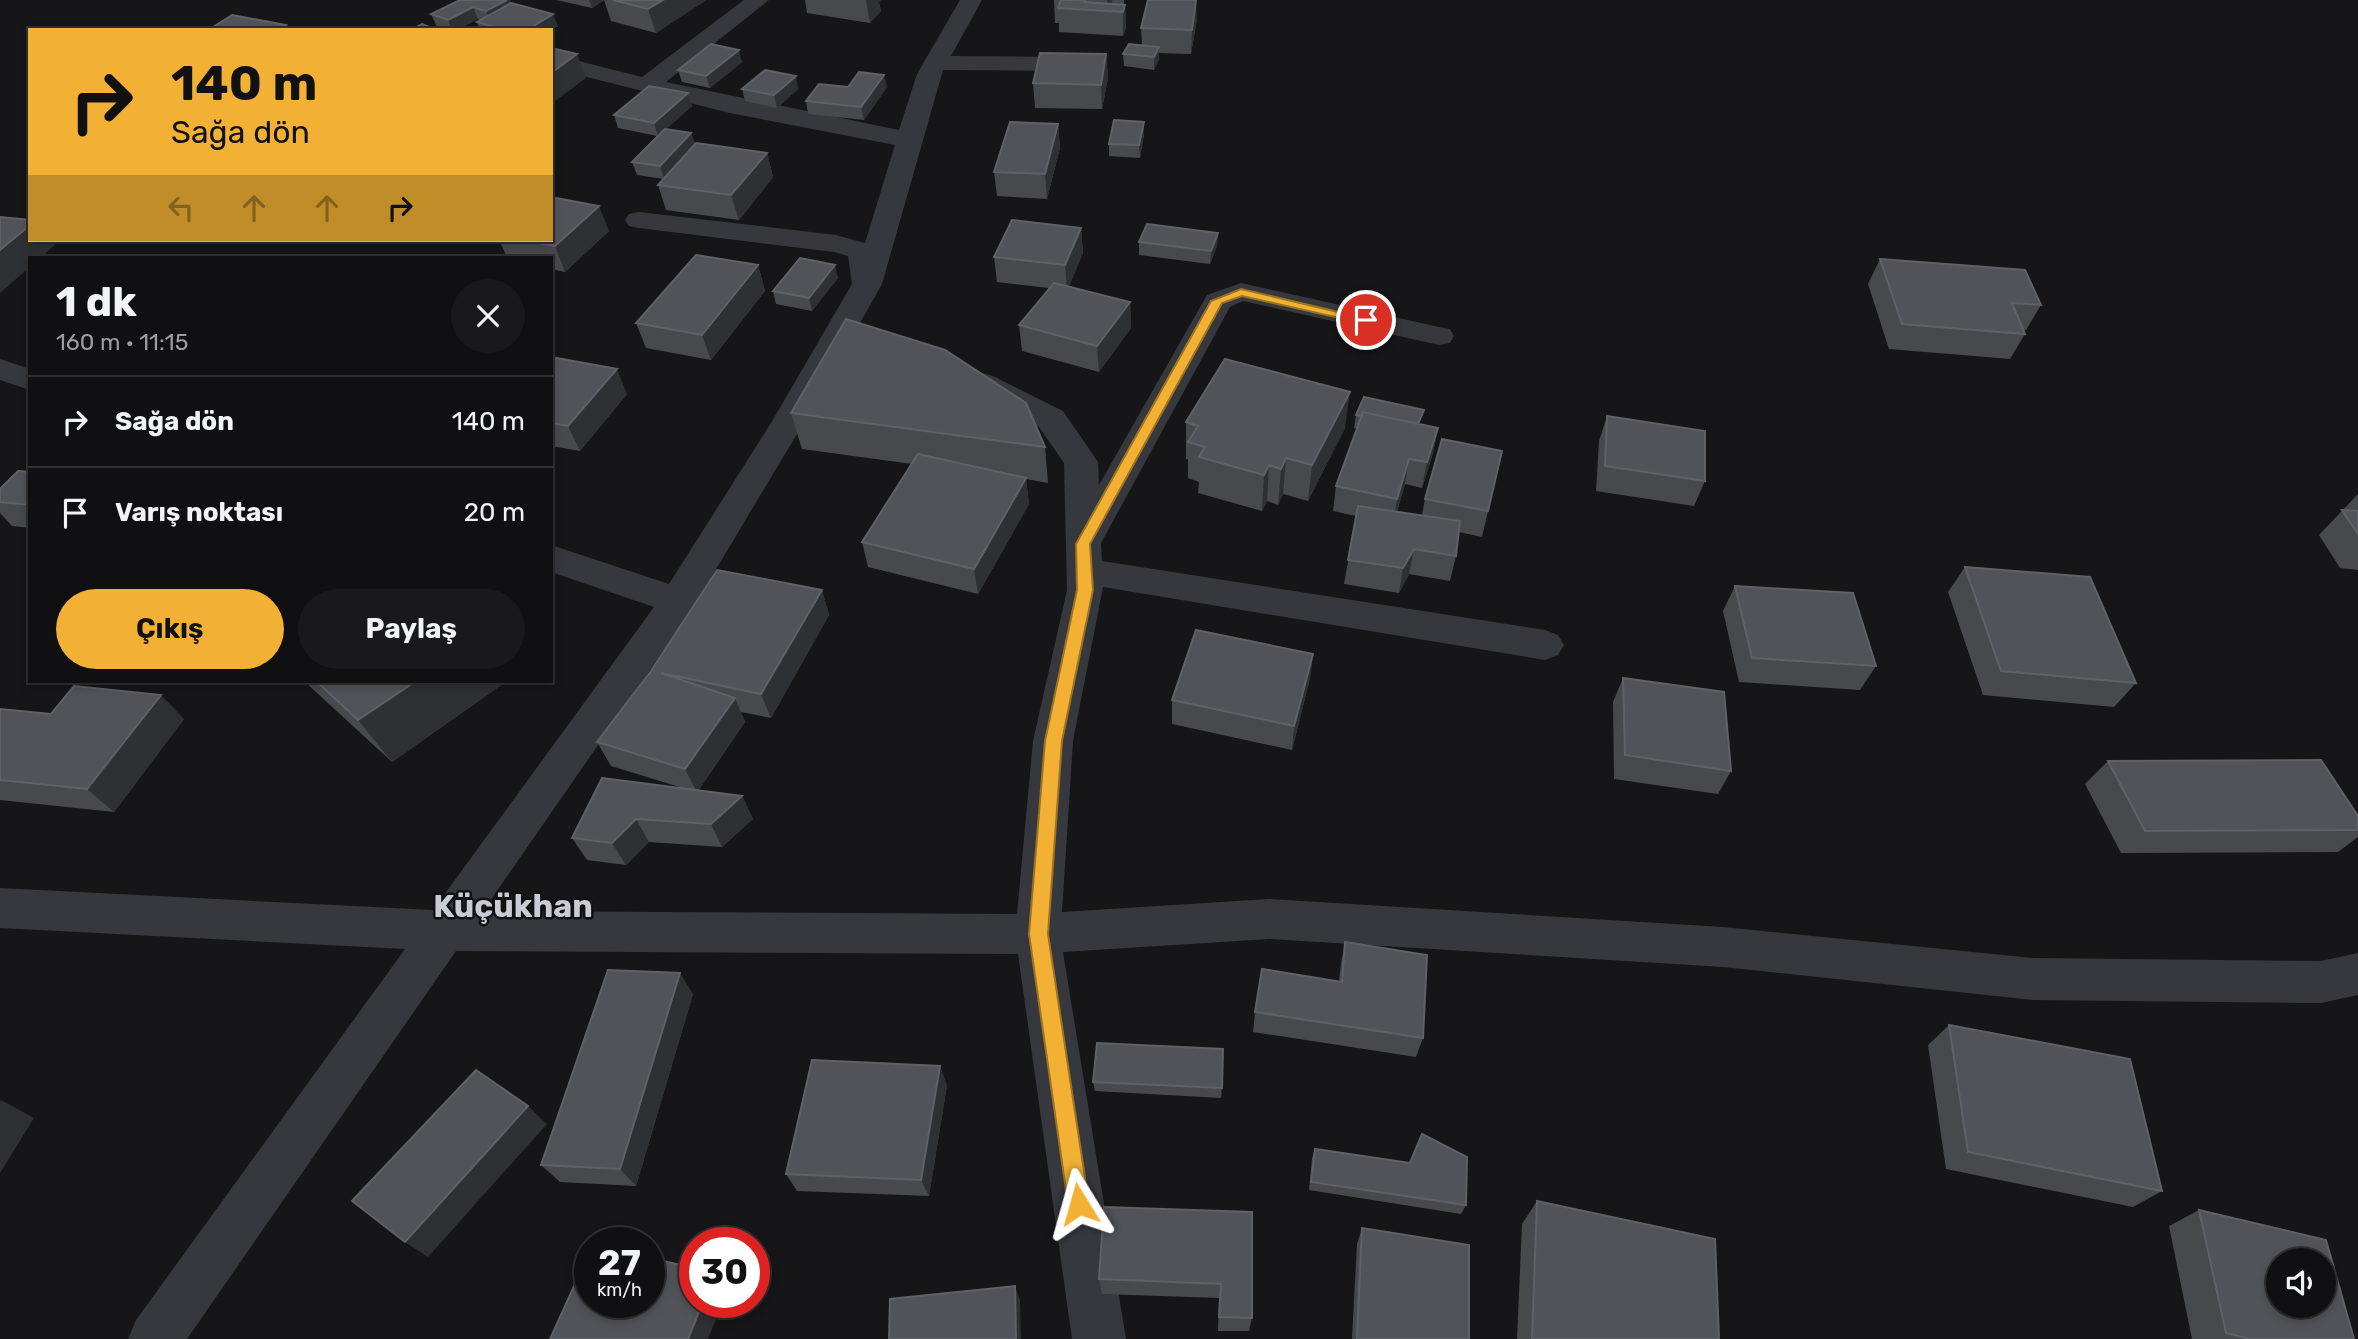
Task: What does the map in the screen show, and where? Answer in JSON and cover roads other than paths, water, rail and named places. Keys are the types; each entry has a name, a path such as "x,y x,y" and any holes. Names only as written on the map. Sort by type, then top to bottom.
{"street":[{"path":"646,86 758,0"},
{"path":"155,1339 678,601 855,341 867,284 929,74 971,0"},
{"path":"553,62 810,124 911,140"},
{"path":"935,64 1070,64"},
{"path":"639,220 836,244 861,251 867,284"},
{"path":"1083,558 1218,301 1241,292 1439,336"},
{"path":"945,367 1004,393 1051,419 1081,462 1085,590 1053,741 1038,934 1099,1339"},
{"path":"0,369 28,379"},
{"path":"1083,558 1545,645"},
{"path":"553,559 678,601"},
{"path":"0,908 444,931 1038,934 1269,919 1723,947 2033,979 2321,982 2358,974"}],"district":[{"name":"Küçükhan","path":"513,906"}]}
